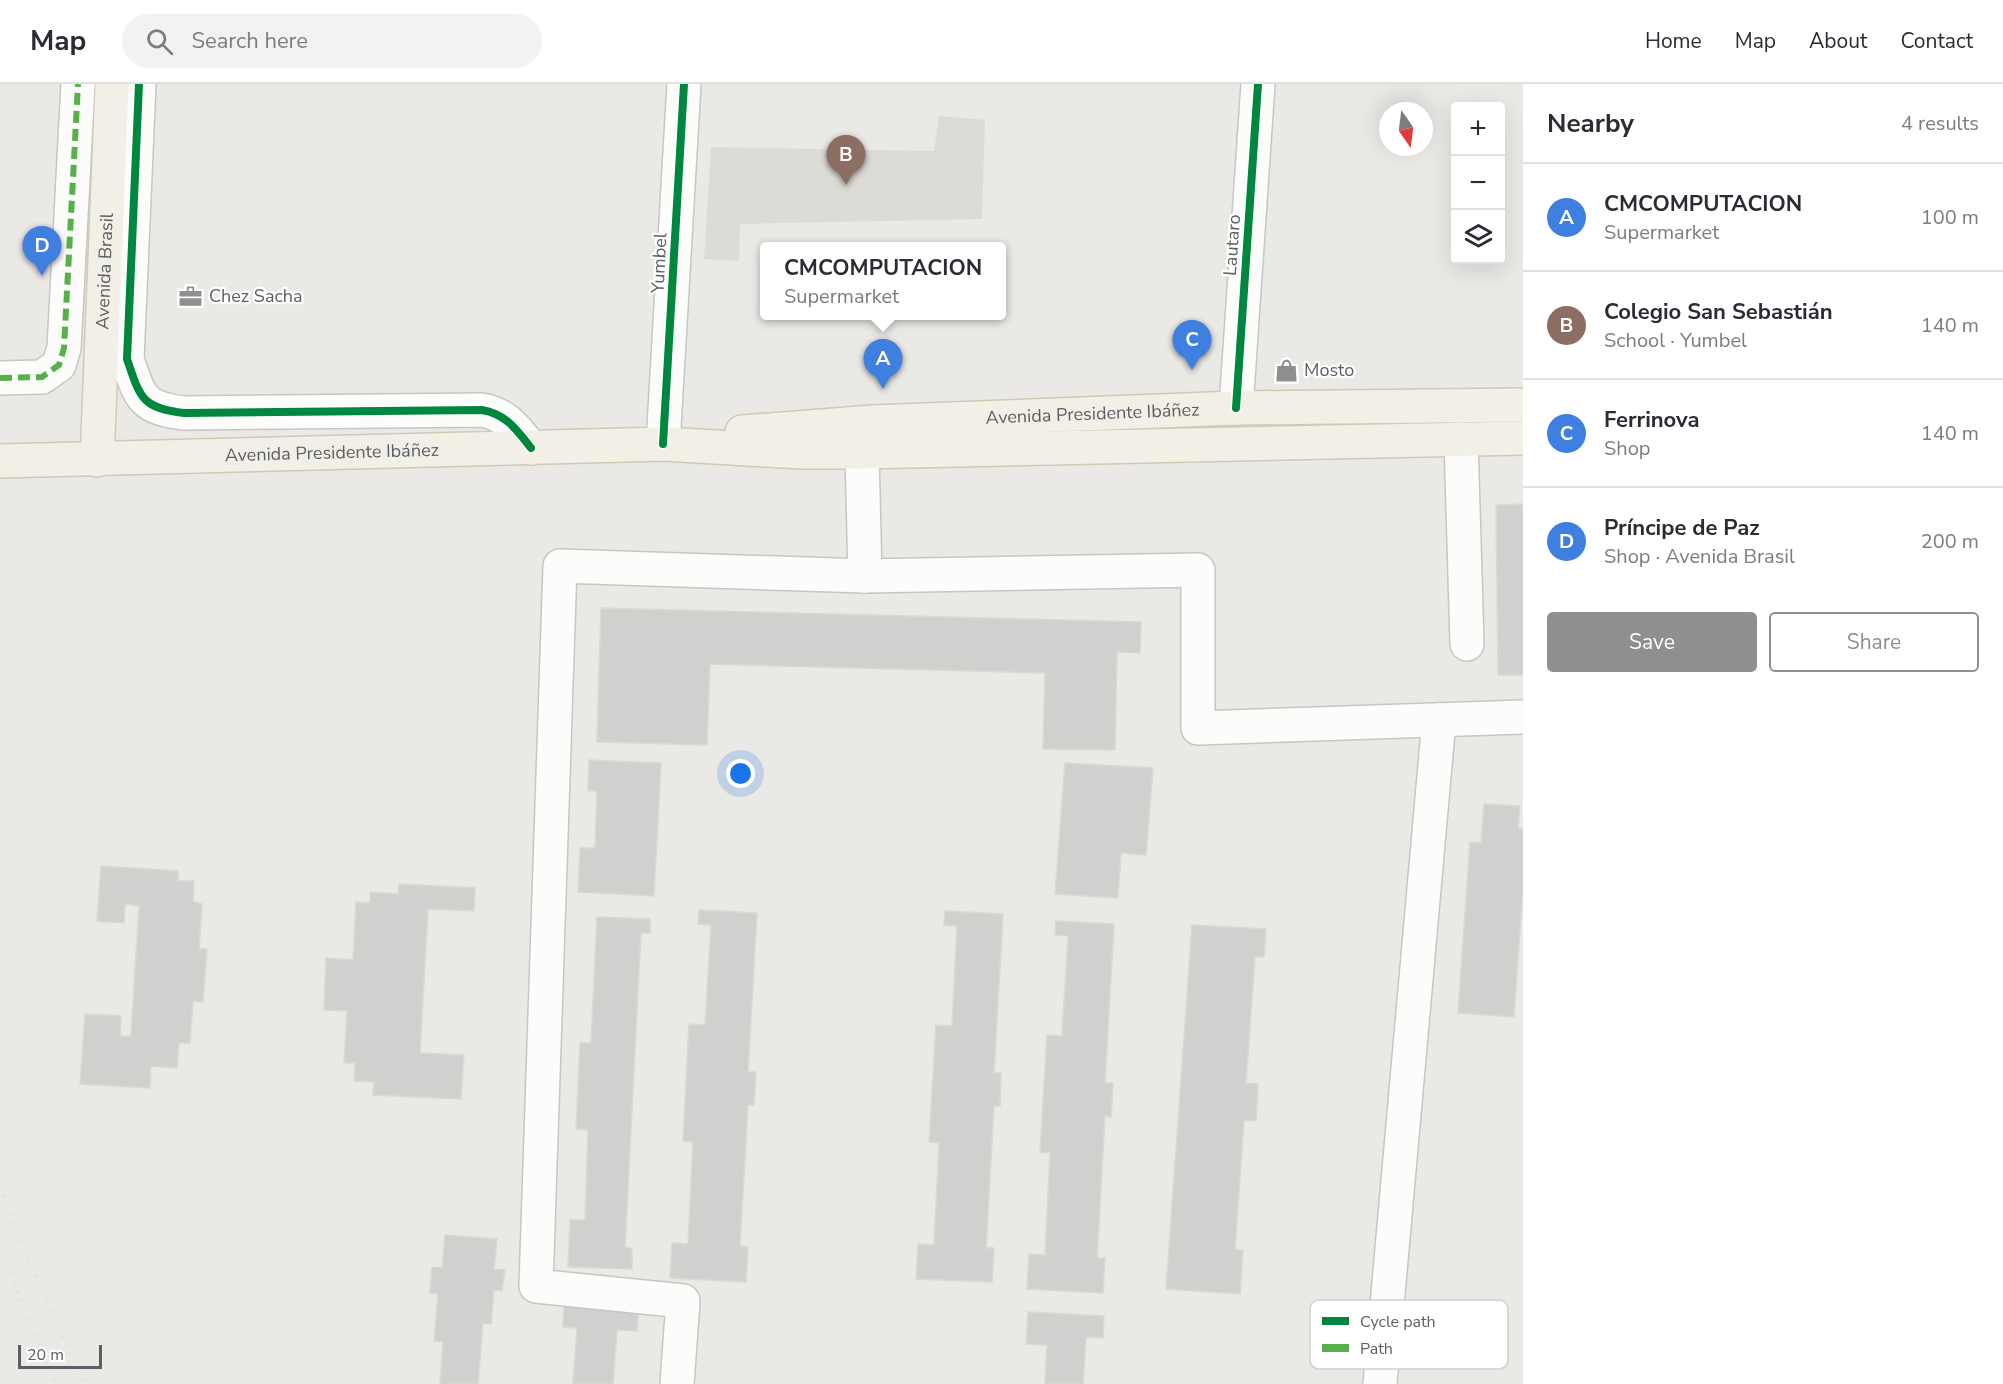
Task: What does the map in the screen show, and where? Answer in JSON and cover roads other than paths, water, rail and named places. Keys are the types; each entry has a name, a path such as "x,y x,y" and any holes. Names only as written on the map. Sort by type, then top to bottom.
{"main road":[{"name":"Avenida Brasil","path":"97,459 112,84"},
{"name":"Avenida Presidente Ibáñez","path":"663,444 736,433 873,422 1236,408 1523,405"},
{"path":"1236,408 1236,422 1247,444"},
{"name":"Avenida Presidente Ibáñez","path":"0,461 663,444 801,452 862,452 1523,438"}],"street":[{"path":"0,378 42,377 59,365 64,348 78,84"},
{"path":"139,84 127,359 136,387 148,405 164,411 184,413 482,410 494,412 506,418 531,448"},
{"name":"Yumbel","path":"663,444 684,84"},
{"name":"Lautaro","path":"1236,408 1258,84"},
{"path":"1461,439 1467,644"},
{"path":"862,452 865,576"},
{"path":"677,1384 683,1301 536,1286 560,566 865,576 1198,570 1198,728 1523,717"},
{"path":"1387,1300 1439,720"},
{"path":"1380,1384 1381,1369"}],"railway":[{"path":"0,1187 33,1270 84,1384"},
{"path":"0,1247 56,1384"}],"place":[{"name":"Colegio San Sebastián","path":"846,185"},
{"name":"Príncipe de Paz","path":"42,276"},
{"name":"Chez Sacha","path":"191,296"},
{"name":"Ferrinova","path":"1192,370"},
{"name":"Mosto","path":"1286,370"},
{"name":"CMCOMPUTACION","path":"883,389"}]}
